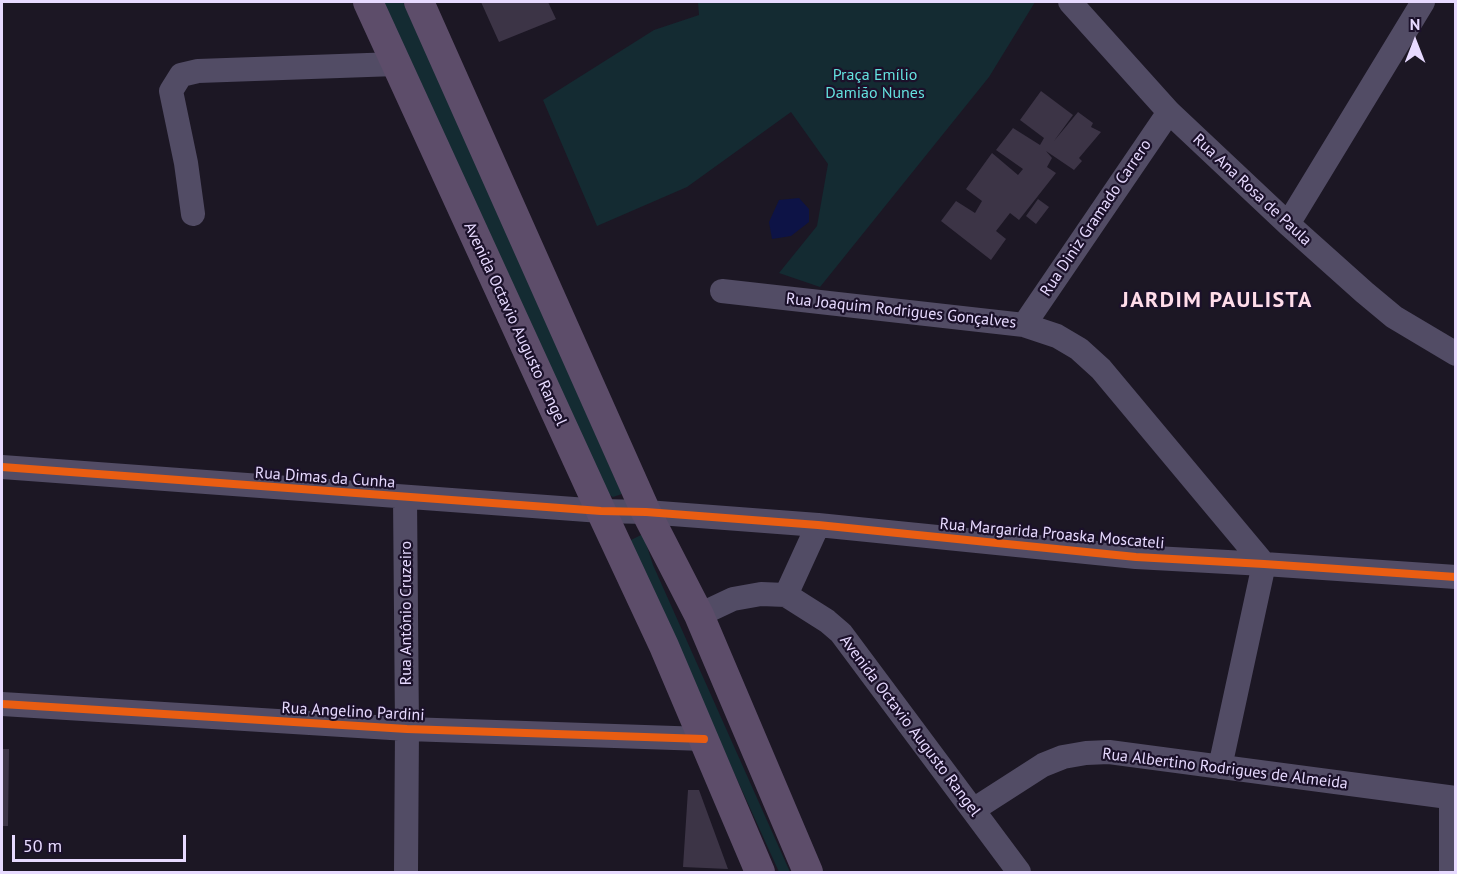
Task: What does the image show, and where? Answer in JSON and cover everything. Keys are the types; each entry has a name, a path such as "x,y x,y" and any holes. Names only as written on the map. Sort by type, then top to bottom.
{"main road":[{"name":"Avenida Octavio Augusto Rangel","path":"368,2 664,646 760,873"},
{"path":"419,2 646,512 699,615 808,873"}],"street":[{"name":"Rua Ana Rosa de Paula","path":"1070,2 1169,112 1288,224 1394,317 1455,354"},
{"path":"1288,224 1423,2"},
{"path":"193,214 186,163 171,91 181,75 198,71 396,64"},
{"name":"Rua Diniz Gramado Carrero","path":"1024,325 1169,112"},
{"name":"Rua Joaquim Rodrigues Gonçalves","path":"722,291 1024,325 1057,336 1079,349 1101,369 1264,564"},
{"name":"Rua Dimas da Cunha","path":"2,467 601,511 646,512"},
{"name":"Rua Antônio Cruzeiro","path":"405,497 406,873"},
{"name":"Rua Margarida Proaska Moscateli","path":"646,512 818,525 1136,557 1455,577"},
{"path":"699,615 733,599 761,594 786,595 818,525"},
{"path":"1220,767 1264,564"},
{"name":"Avenida Octavio Augusto Rangel","path":"786,595 827,621 841,633 1019,873"},
{"name":"Rua Angelino Pardini","path":"2,704 407,729 704,739"},
{"name":"Rua Albertino Rodrigues de Almeida","path":"973,810 1043,765 1063,757 1109,752 1453,798"},
{"path":"1451,873 1453,798"}],"green space":[{"path":"381,2 403,2 622,494 613,497 608,494"},
{"name":"Praça Emílio Damião Nunes","path":"698,2 1035,2 989,77 820,287 779,273 817,226 828,164 791,112 687,187 597,226 543,100 654,30 699,15"},
{"path":"643,534 653,565 790,872 779,872 629,541"}],"shaded area":[{"path":"799,198 809,209 809,222 791,236 772,239 769,222 779,200"}],"building":[{"path":"481,2 548,2 556,19 499,42"},
{"path":"1041,91 1073,115 1054,141 1078,112 1093,123 1091,127 1101,132 1079,158 1082,161 1074,170 1046,151 1052,158 1047,167 1056,173 1019,220 1010,213 996,231 1006,239 991,260 941,221 956,201 975,213 982,201 966,189 992,153 1018,175 1023,169 996,150 1013,128 1040,145 1044,138 1020,120"},
{"path":"1038,199 1049,207 1036,224 1026,216"},
{"path":"2,749 9,749 8,826 2,826"},
{"path":"688,790 699,790 728,869 683,867"}],"cycle path":[{"path":"2,467 818,525 1136,557 1456,577"},
{"path":"2,704 407,729 704,739"}],"district":[{"name":"JARDIM PAULISTA","path":"1217,301"}]}
